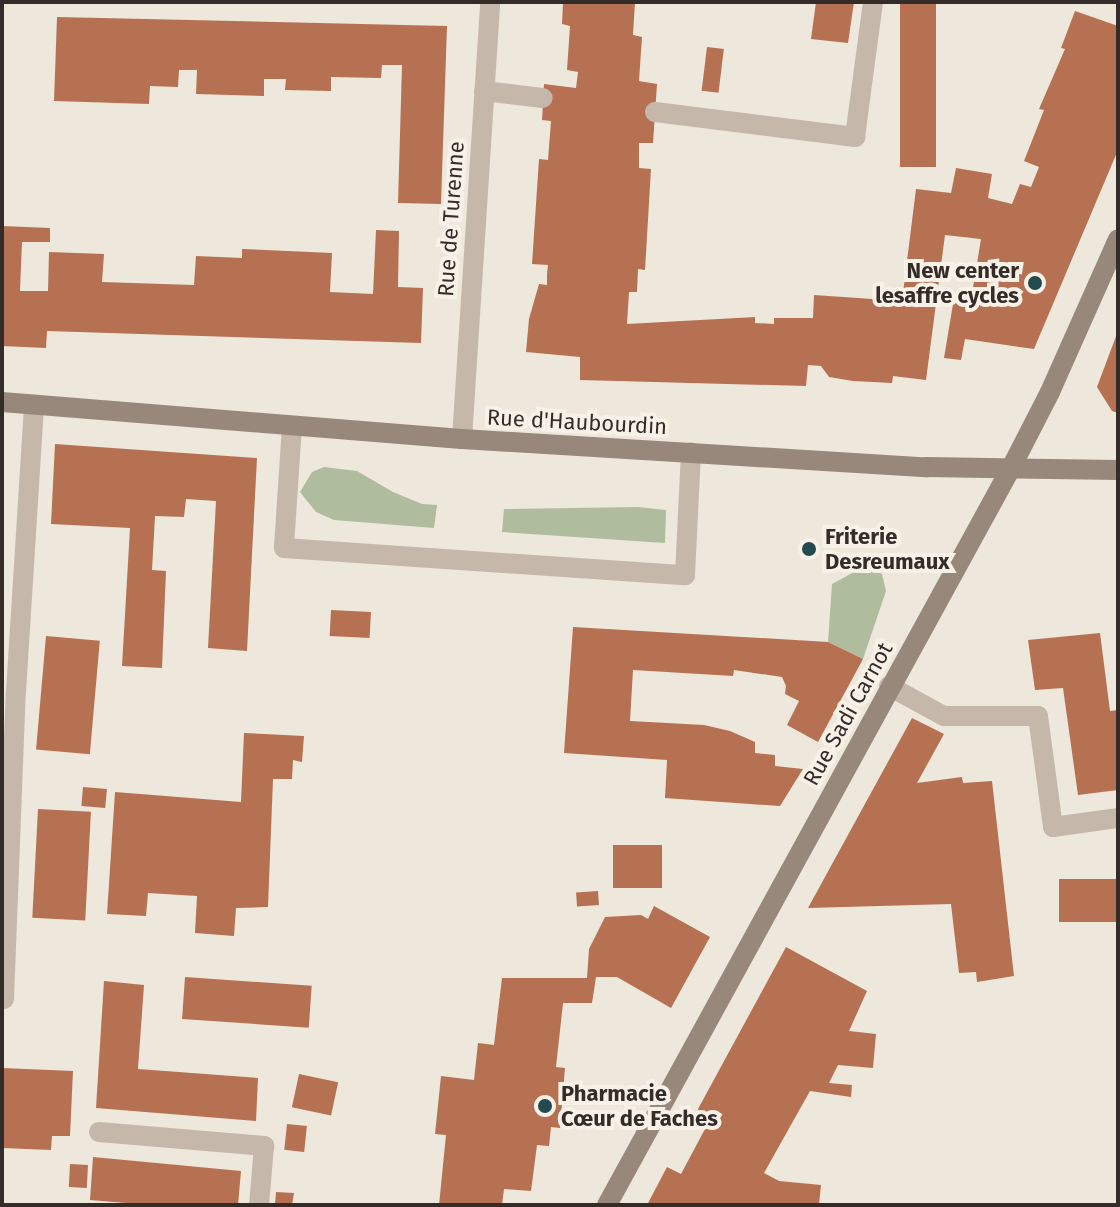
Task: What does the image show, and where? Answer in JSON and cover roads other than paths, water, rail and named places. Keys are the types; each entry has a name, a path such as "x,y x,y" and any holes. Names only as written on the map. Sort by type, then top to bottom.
{"main road":[{"name":"Rue Sadi Carnot","path":"607,1205 1011,468 1117,246"},
{"name":"Rue d'Haubourdin","path":"2,402 462,439 926,467 1118,470"}],"street":[{"name":"Rue de Turenne","path":"462,439 490,2"},
{"path":"655,112 855,137 873,2"},
{"path":"484,91 543,98"},
{"path":"4,999 15,707 34,405"},
{"path":"292,426 284,548 669,574 685,575 691,452"},
{"path":"889,686 944,716 1038,716 1053,827 1118,818"},
{"path":"99,1132 264,1146 259,1205"}],"place":[{"name":"New center lesaffre cycles","path":"1035,283"},
{"name":"Friterie Desreumaux","path":"809,549"},
{"name":"Pharmacie Cœur de Faches","path":"545,1106"}]}
